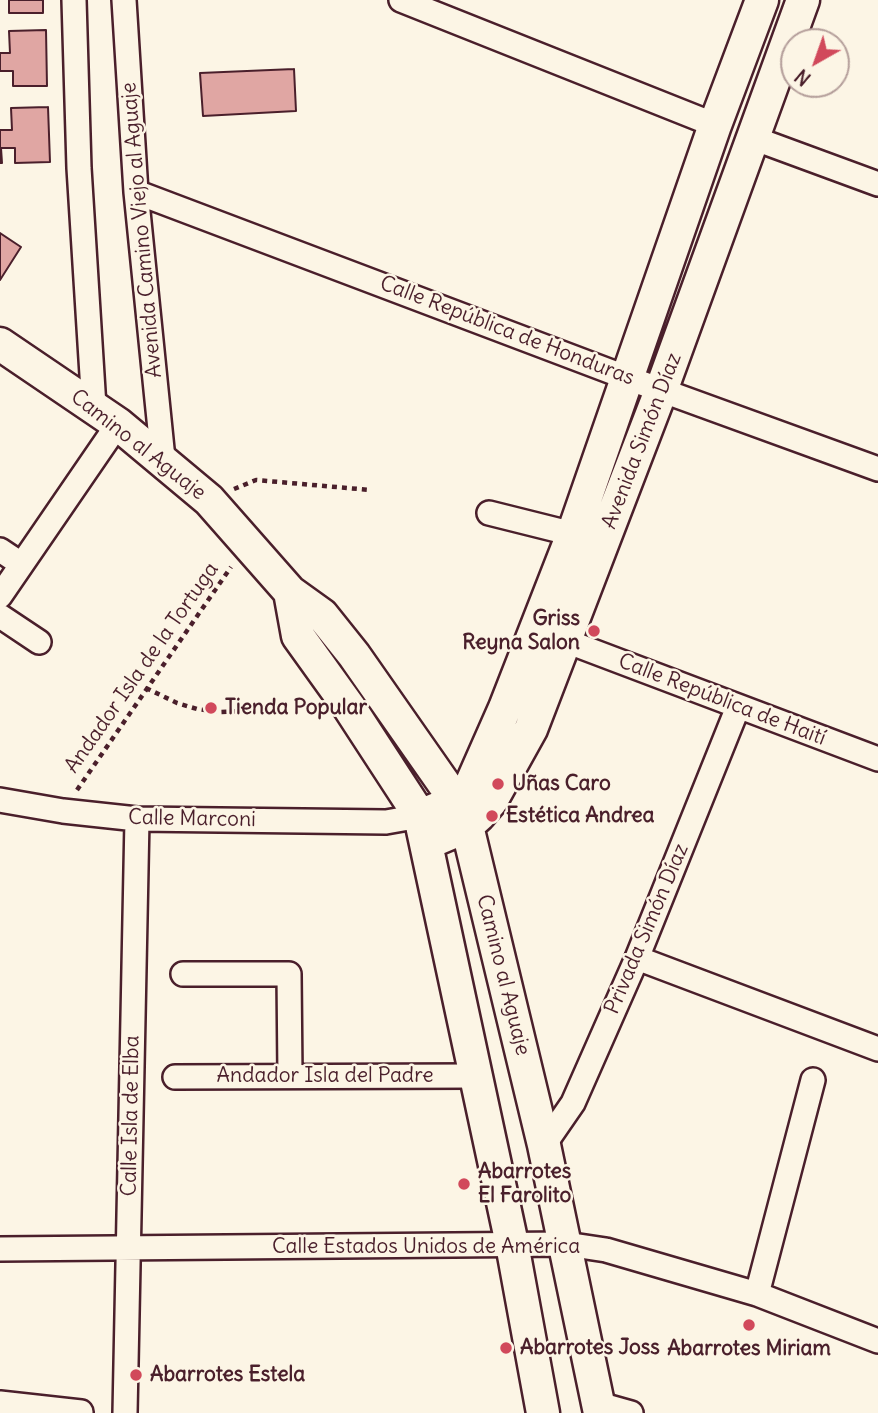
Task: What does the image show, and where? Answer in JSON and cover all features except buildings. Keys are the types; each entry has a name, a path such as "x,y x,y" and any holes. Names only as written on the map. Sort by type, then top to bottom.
{"main road":[{"name":"Avenida Simón Díaz","path":"462,814 471,785 573,534 625,377 762,0"},
{"name":"Avenida Simón Díaz","path":"424,829 491,801 531,729 662,388 803,0"},
{"name":"Camino al Aguaje","path":"0,344 106,416 163,459 209,500 289,592 321,615 354,655 462,814 544,1145 599,1409"},
{"name":"Camino al Aguaje","path":"289,592 298,636 349,707 424,829 512,1244 543,1413"}],"street":[{"path":"0,596 106,416 79,167 75,0"},
{"name":"Avenida Camino Viejo al Aguaje","path":"124,0 136,192 163,459"},
{"path":"401,0 715,125"},
{"path":"753,138 878,184"},
{"name":"Calle República de Honduras","path":"136,192 625,377 662,388 878,469"},
{"path":"489,513 573,534"},
{"path":"0,550 21,564"},
{"path":"0,616 39,642"},
{"name":"Calle República de Haití","path":"566,641 878,759"},
{"name":"Privada Simón Díaz","path":"544,1145 573,1103 637,958 738,707"},
{"name":"Calle Marconi","path":"0,800 63,811 137,819 386,822 424,829"},
{"name":"Calle Isla de Elba","path":"125,1413 137,819"},
{"path":"637,958 878,1049"},
{"path":"183,974 289,974 290,1076"},
{"name":"Andador Isla del Padre","path":"175,1077 475,1076"},
{"path":"757,1294 813,1080"},
{"name":"Calle Estados Unidos de América","path":"0,1250 566,1244 606,1250 757,1294 878,1341"},
{"path":"0,1403 81,1412"},
{"path":"599,1409 631,1413"}],"path":[{"path":"209,500 256,480 370,491"},
{"name":"Andador Isla de la Tortuga","path":"63,811 247,544"},
{"path":"146,688 197,709 243,711"}],"place":[{"name":"Griss Reyna Salon","path":"594,631"},
{"name":"Tienda Popular","path":"211,708"},
{"name":"Uñas Caro","path":"498,784"},
{"name":"Estética Andrea","path":"492,816"},
{"name":"Abarrotes El Farolito","path":"464,1184"},
{"name":"Abarrotes Miriam","path":"749,1325"},
{"name":"Abarrotes Joss","path":"506,1348"},
{"name":"Abarrotes Estela","path":"136,1375"}]}
